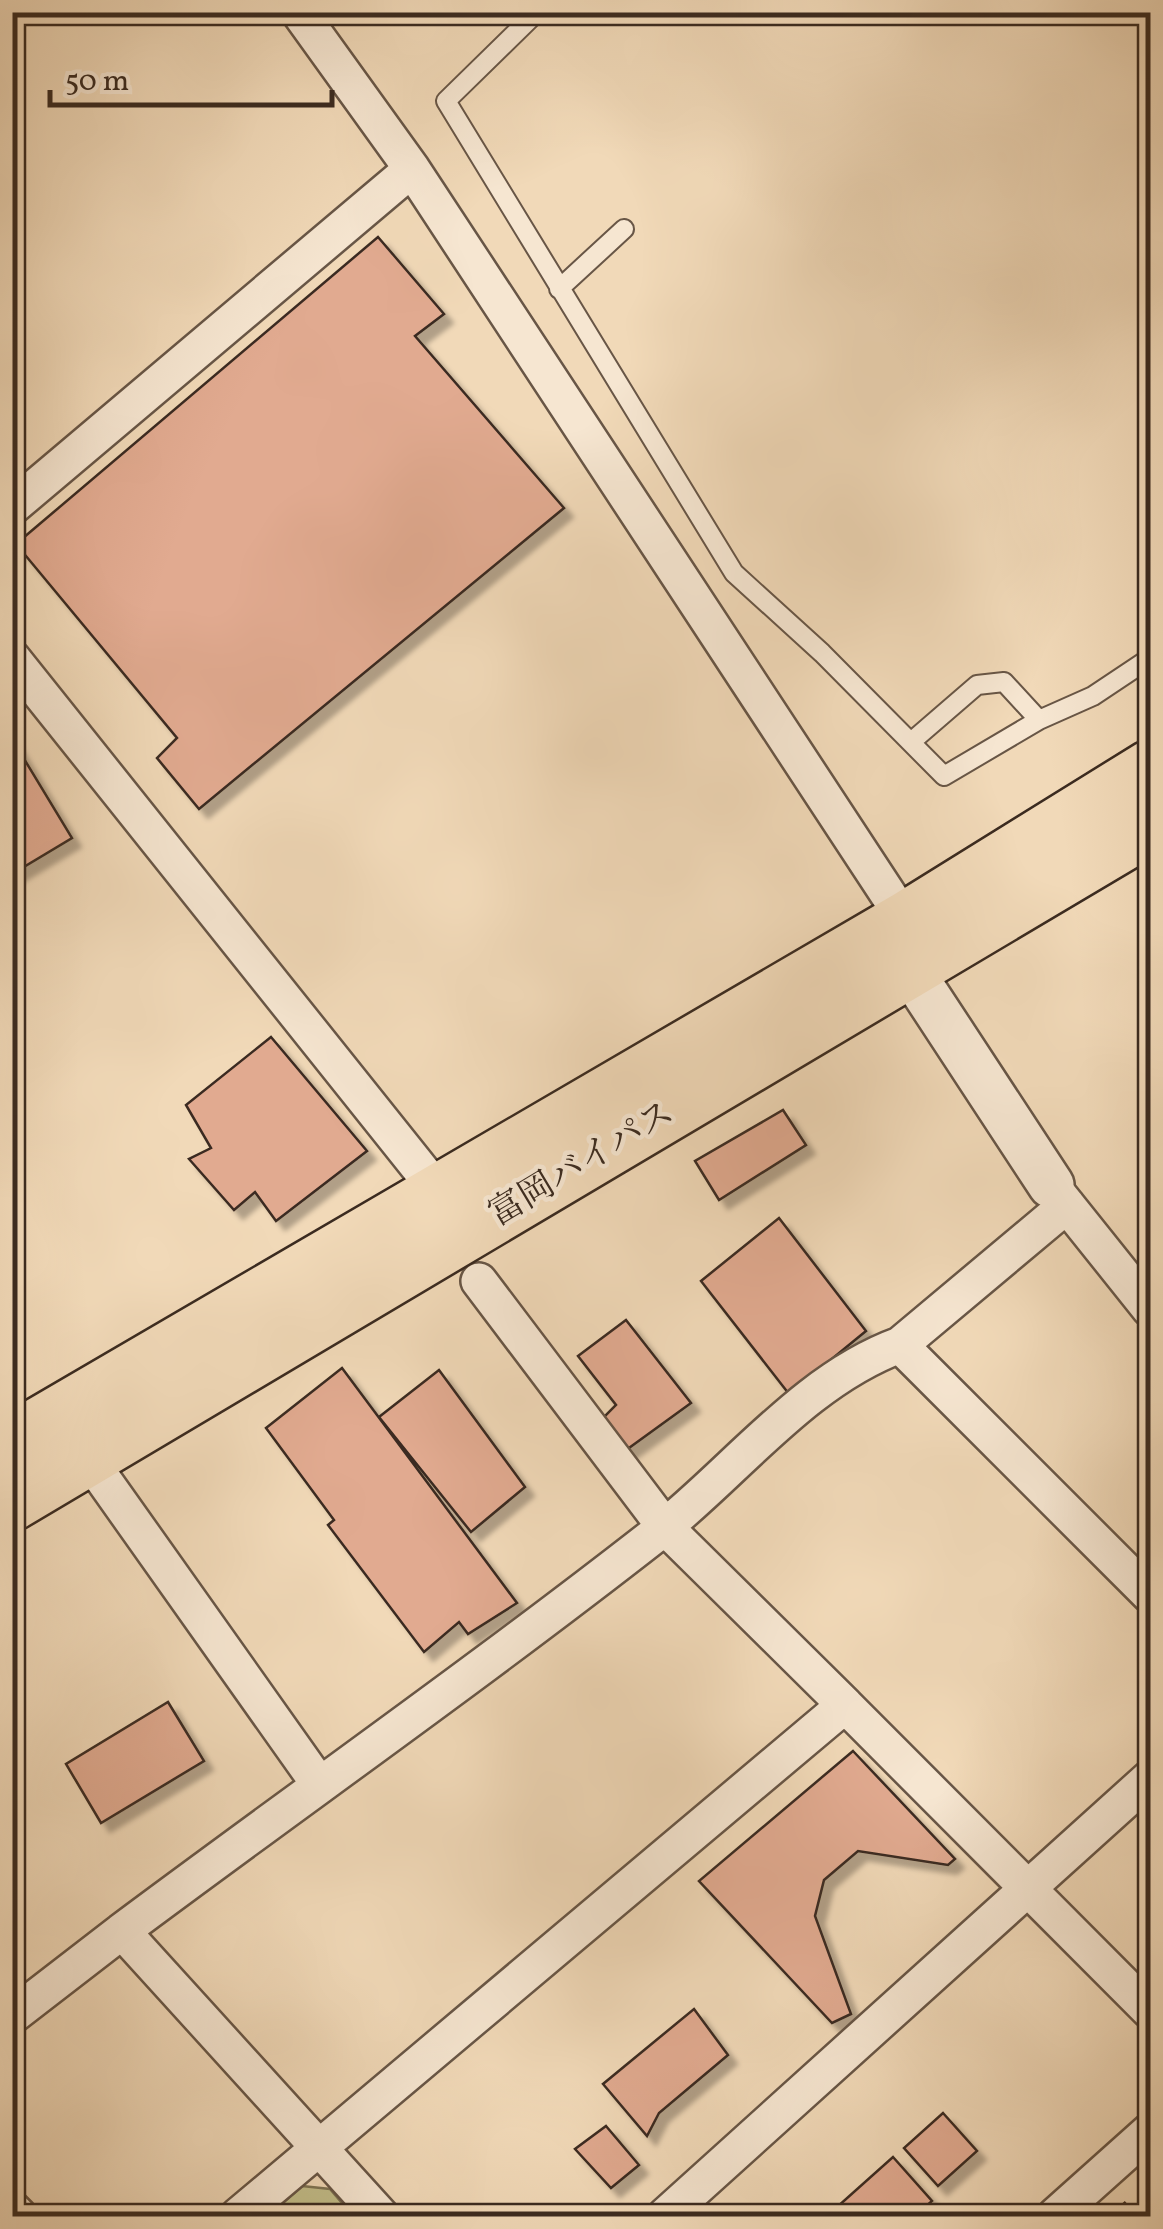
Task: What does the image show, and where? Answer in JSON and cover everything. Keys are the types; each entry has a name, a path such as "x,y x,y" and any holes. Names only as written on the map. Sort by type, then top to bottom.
{"highway":[{"name":"富岡バイパス","path":"12,1503 908,945 1150,768"},
{"name":"富岡バイパス","path":"12,1442 436,1190 908,945 1150,826"}],"street":[{"path":"298,12 412,169 908,945 1059,1195 1150,1309"},
{"path":"12,507 412,169"},
{"path":"12,658 436,1190"},
{"path":"12,2016 319,1784 515,1644 665,1527 779,1425 867,1357 900,1346 1059,1195"},
{"path":"479,1281 665,1527 1150,2011"},
{"path":"900,1346 1150,1595"},
{"path":"88,1458 319,1784"},
{"path":"238,2216 845,1705"},
{"path":"665,2216 1150,1778"},
{"path":"122,1931 381,2216"},
{"path":"1056,2216 1150,2131"},
{"path":"12,2209 19,2216"}],"lane":[{"path":"537,12 446,102 734,573 944,776 1039,720 1093,696 1150,658"},
{"path":"559,289 624,229"},
{"path":"912,742 977,685 1004,682 1039,720"}],"green space":[{"path":"302,2186 330,2189 353,2216 268,2216"}],"building":[{"path":"378,237 444,314 415,336 564,508 199,809 157,758 177,738 16,544"},
{"path":"12,739 72,838 12,874"},
{"path":"271,1037 367,1151 276,1221 255,1192 234,1210 189,1159 211,1148 186,1105"},
{"path":"783,1110 806,1145 719,1200 695,1161"},
{"path":"779,1218 866,1331 789,1394 701,1281"},
{"path":"626,1320 691,1403 622,1453 598,1423 616,1405 578,1356"},
{"path":"342,1368 517,1603 468,1634 459,1622 424,1652 328,1525 334,1520 266,1428"},
{"path":"439,1370 525,1487 471,1532 379,1417"},
{"path":"168,1702 204,1761 101,1823 66,1764"},
{"path":"853,1751 955,1859 948,1865 858,1851 824,1880 815,1916 851,2014 832,2023 699,1881"},
{"path":"694,2009 728,2055 659,2113 647,2136 603,2084"},
{"path":"943,2113 977,2151 938,2186 904,2148"},
{"path":"606,2126 639,2165 611,2188 575,2149"},
{"path":"893,2157 932,2201 915,2216 827,2216"}],"railway":[{"path":"1114,2216 1150,2184"}]}
